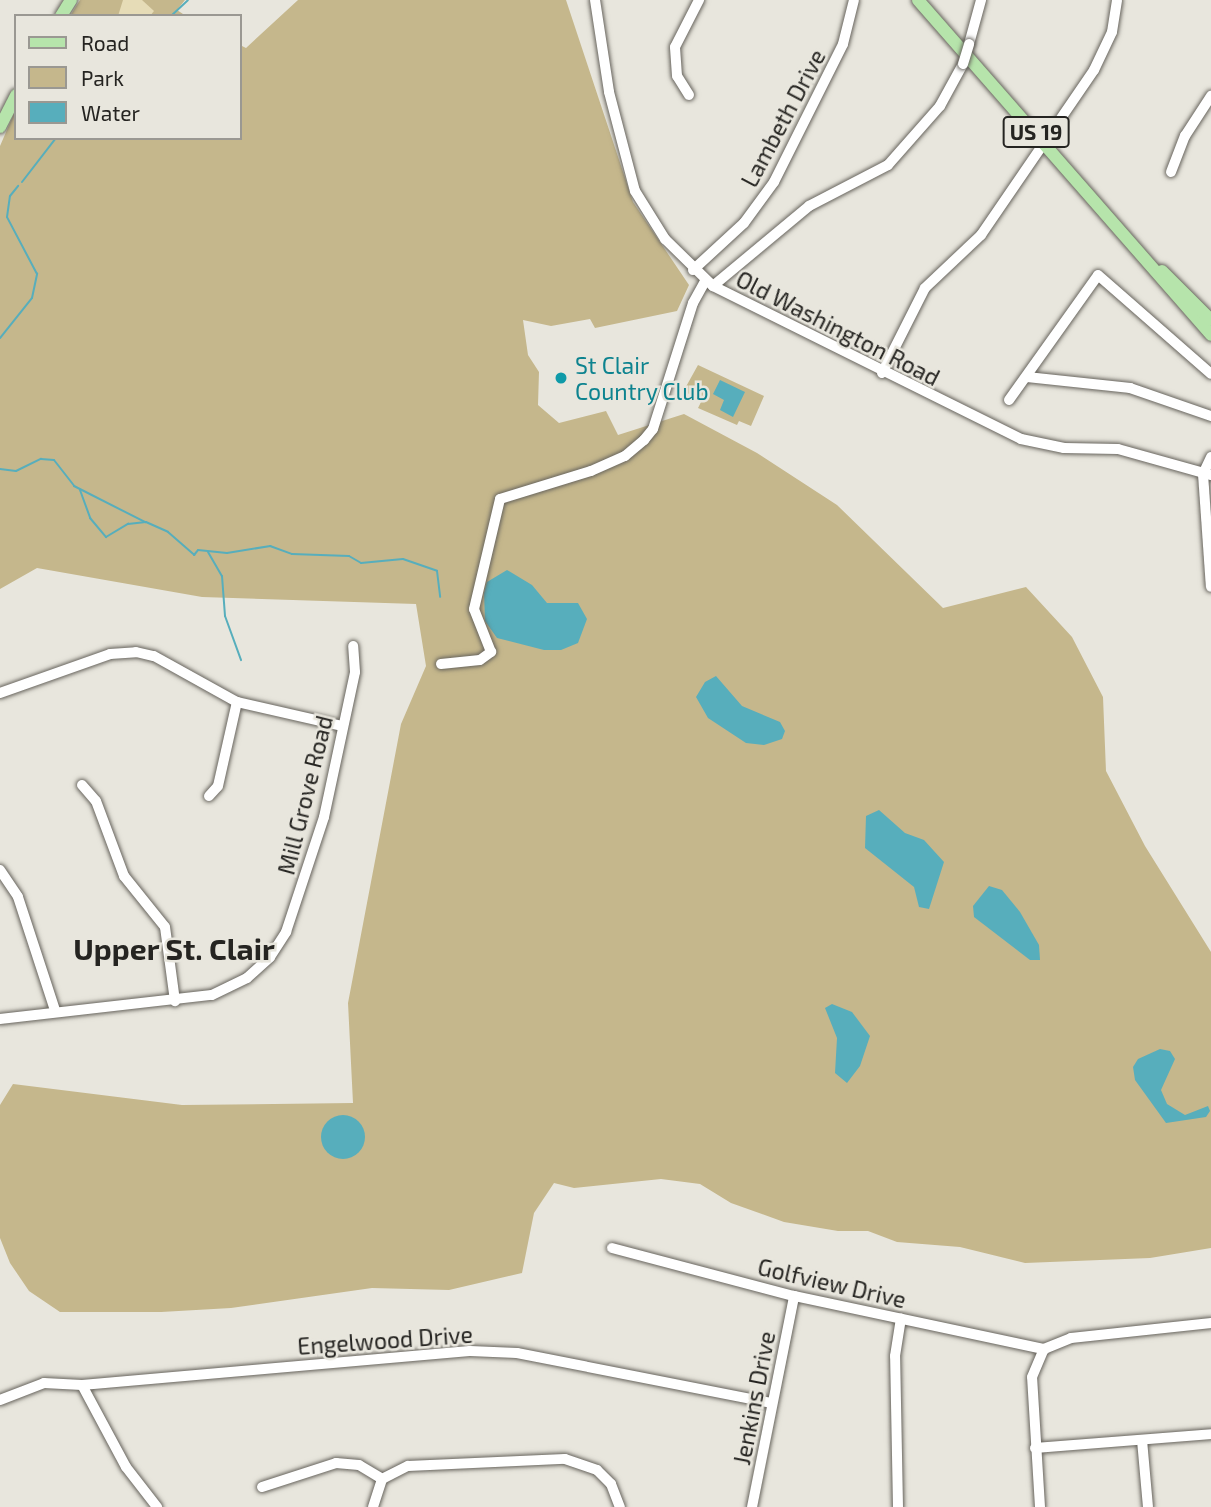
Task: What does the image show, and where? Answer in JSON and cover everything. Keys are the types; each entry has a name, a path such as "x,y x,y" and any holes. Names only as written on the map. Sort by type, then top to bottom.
{"main road":[{"name":"US 19","path":"918,0 1154,264 1211,335"},
{"path":"0,127 14,99"},
{"name":"US 19","path":"1154,264 1211,320"}],"street":[{"name":"Old Washington Road","path":"595,0 625,168 642,207 693,270 710,283 882,373 1021,439 1142,454 1207,475"},
{"path":"689,95 677,75 674,53 678,34 699,0"},
{"name":"Lambeth Drive","path":"693,270 744,223 774,182 843,44 854,0"},
{"path":"441,664 480,660 491,652 474,609 500,499 591,471 625,456 644,440 653,429 689,313 710,283 809,206 888,165 940,106 963,64 981,0"},
{"path":"882,373 925,288 981,235 1100,61 1112,32 1117,0"},
{"path":"1171,172 1185,136 1211,96"},
{"path":"1009,400 1098,275 1211,374"},
{"path":"1027,377 1130,388 1211,416"},
{"path":"1211,457 1207,475 1211,587"},
{"name":"Mill Grove Road","path":"0,1019 55,1010 175,1002 212,995 247,978 270,957 286,932 324,817 355,672 354,646"},
{"path":"0,693 123,651 154,656 237,702 342,726"},
{"path":"209,796 218,786 237,702"},
{"path":"82,785 96,801 124,876 165,927 175,1002"},
{"path":"0,870 18,897 55,1010"},
{"name":"Golfview Drive","path":"612,1248 794,1296 1044,1349"},
{"name":"Jenkins Drive","path":"752,1507 794,1296"},
{"path":"898,1507 895,1356 901,1318"},
{"path":"1040,1507 1032,1377 1044,1349 1070,1338 1211,1322"},
{"name":"Engelwood Drive","path":"0,1401 44,1383 82,1385 470,1350 517,1353 772,1403"},
{"path":"82,1385 126,1467 157,1507"},
{"path":"1035,1448 1211,1434"},
{"path":"1142,1440 1148,1507"},
{"path":"373,1507 382,1479 408,1466 565,1459 597,1470 611,1484 621,1507"},
{"path":"262,1487 336,1463 359,1465 382,1479"}],"green space":[{"path":"80,0 185,0 177,10 183,14 71,14"},
{"path":"298,0 566,0 633,202 689,285 677,311 595,328 590,319 551,326 523,320 528,355 539,372 538,405 559,423 606,411 618,435 684,414 757,453 837,505 943,608 1026,587 1072,637 1103,697 1106,771 1145,846 1211,952 1211,1248 1150,1258 1025,1263 960,1247 897,1242 868,1231 838,1231 784,1222 731,1203 700,1184 661,1179 574,1188 554,1183 534,1213 522,1273 449,1290 372,1288 231,1308 161,1312 60,1312 29,1291 10,1263 0,1238 0,1105 13,1084 182,1105 353,1103 348,1003 401,724 426,666 416,604 202,597 37,568 0,589 0,146 14,114 14,140 242,140 242,46 246,48"},
{"path":"698,365 764,396 751,426 739,421 737,425 698,408 703,398 683,392"}],"sand":[{"path":"123,0 142,0 154,11 152,14 119,14"}],"water":[{"path":"720,380 745,392 733,417 720,410 724,400 713,394"},
{"path":"507,570 532,585 547,603 578,603 587,619 578,643 561,650 544,650 497,638 485,621 484,593 487,582"},
{"path":"716,676 742,706 780,722 785,731 782,739 764,745 746,743 708,718 696,697 705,682"},
{"path":"879,810 905,833 924,840 944,862 929,909 919,907 914,887 865,848 866,816"},
{"path":"989,886 1002,890 1020,912 1039,945 1040,960 1030,960 974,917 973,906"},
{"path":"832,1004 852,1012 870,1036 860,1066 847,1083 835,1073 837,1038 825,1008"},
{"path":"1160,1049 1170,1051 1175,1059 1161,1090 1167,1104 1185,1115 1208,1106 1210,1111 1206,1117 1166,1123 1135,1080 1133,1067 1138,1059"},
{"path":"343,1115 359,1121 365,1137 359,1153 343,1159 327,1153 321,1137 327,1121"}],"waterway":[{"path":"173,14 188,0"},
{"path":"22,182 54,140"},
{"path":"0,338 32,298 37,274 7,217 10,196 18,186"},
{"path":"0,469 16,471 41,459 54,460 74,486 145,522"},
{"path":"80,490 90,518 106,537 128,524 146,522 168,532 194,555 198,550 227,553 270,546 292,554 349,556 361,563 403,559 437,571 440,597"},
{"path":"208,552 222,576 225,616 241,660"}],"place":[{"name":"St Clair Country Club","path":"561,378"}],"district":[{"name":"Upper St. Clair","path":"174,948"}]}
